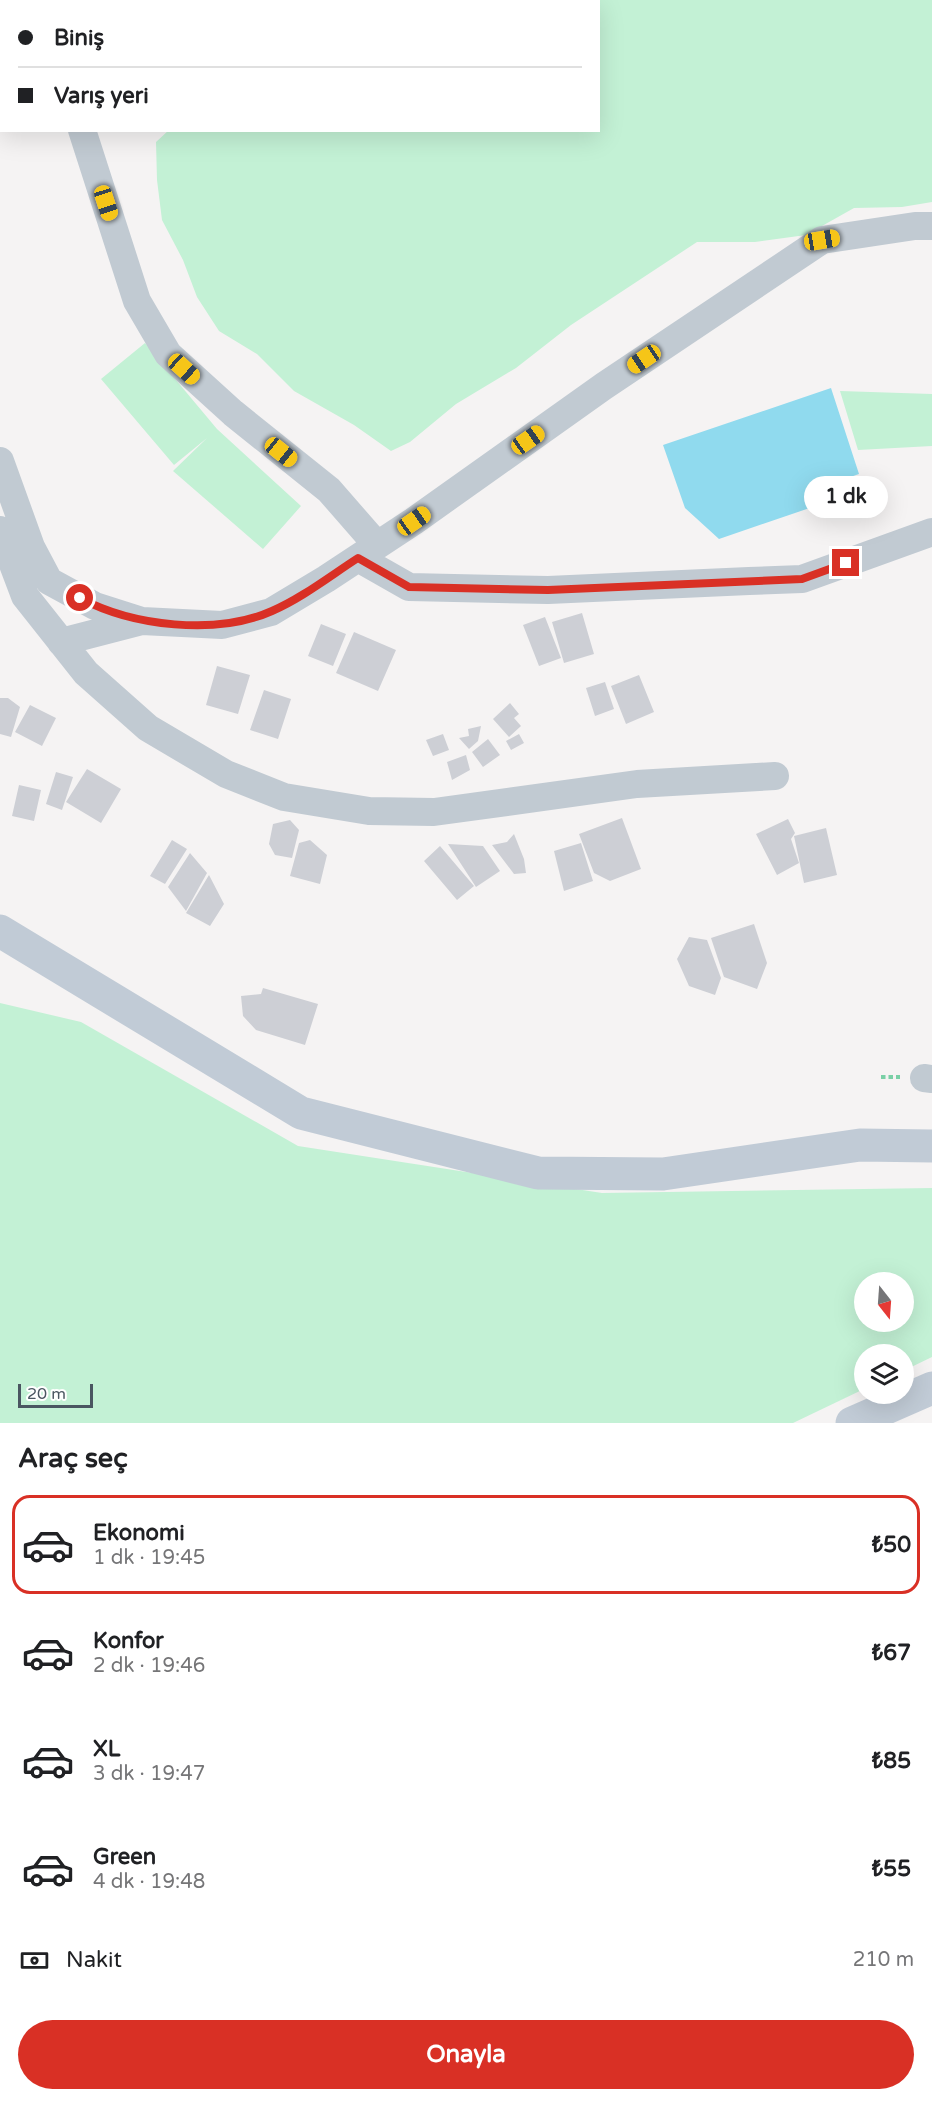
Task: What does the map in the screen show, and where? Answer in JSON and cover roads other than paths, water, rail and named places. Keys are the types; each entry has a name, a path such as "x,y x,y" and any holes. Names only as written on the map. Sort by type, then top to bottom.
{"street":[{"path":"83,132 137,301 168,354 233,413 329,490 368,552 409,587 548,590 802,579 932,532"},
{"path":"0,461 31,547 49,581 95,606 142,621 222,625 271,612 368,552 604,386 822,240 915,226 932,226"},
{"path":"0,530 25,596 86,674 148,728 226,774 284,797 369,811 434,812 637,784 775,776"},
{"path":"61,642 142,621"},
{"path":"0,931 301,1113 538,1173 663,1174 860,1145 932,1146"},
{"path":"852,1423 932,1388"}],"water":[{"path":"831,388 859,474 836,482 836,499 719,539 685,508 663,445"}]}
